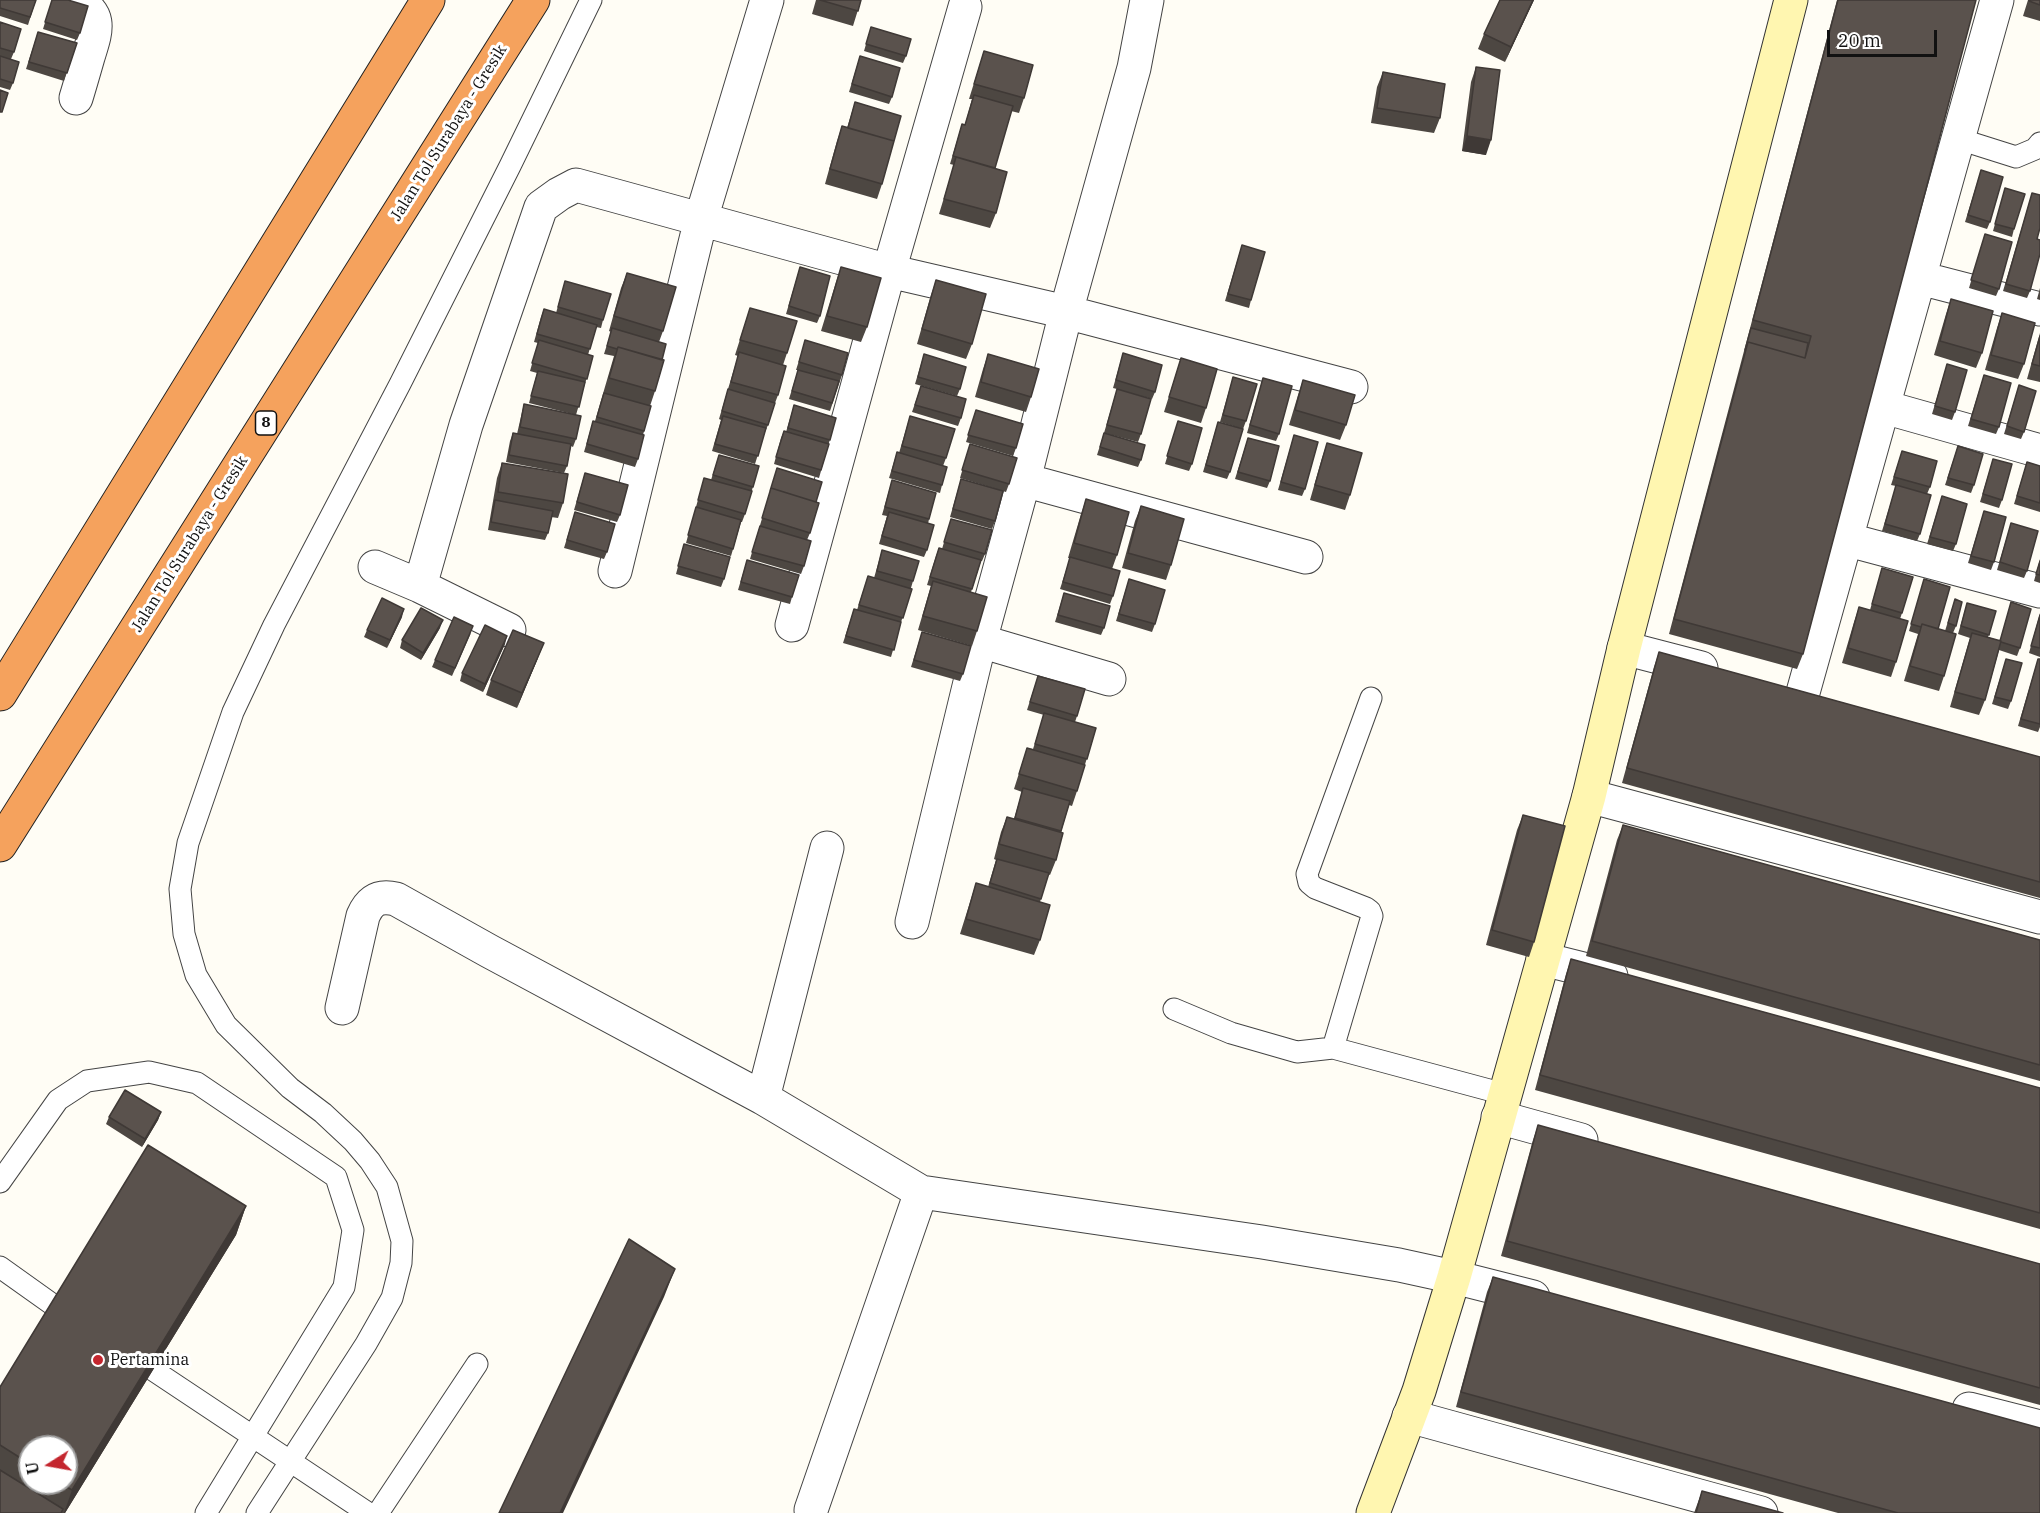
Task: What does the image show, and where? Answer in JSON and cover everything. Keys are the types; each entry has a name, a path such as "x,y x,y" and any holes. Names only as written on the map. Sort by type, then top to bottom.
{"highway":[{"path":"0,694 428,0"},
{"name":"Jalan Tol Surabaya - Gresik","path":"0,845 533,0"}],"street":[{"path":"72,0 85,4 93,14 97,28 76,98"},
{"path":"615,571 701,219 767,0"},
{"path":"912,922 980,641 1024,480 1066,312 1134,68 1147,0"},
{"path":"1373,1513 1419,1391 1454,1277 1589,796 1624,648 1791,0"},
{"path":"1769,687 1814,699 1845,539 1997,0"},
{"path":"792,626 964,7"},
{"path":"420,586 466,425 541,207 576,185 889,271 1066,312 1351,387"},
{"path":"1920,278 2040,309"},
{"path":"1884,407 2040,451"},
{"path":"1024,480 1306,557"},
{"path":"1845,539 2040,591"},
{"path":"375,567 420,586 509,630"},
{"path":"980,641 1109,679"},
{"path":"1624,648 1724,675"},
{"path":"1589,796 2040,917"},
{"path":"763,1098 827,848"},
{"path":"342,1008 363,916 367,907 374,900 384,896 396,899 763,1098 921,1192 1262,1242 1454,1277 1557,1303"},
{"path":"1543,958 1635,983"},
{"path":"1501,1106 1613,1149"},
{"path":"811,1510 921,1192"},
{"path":"1936,1401 2040,1427"},
{"path":"1409,1416 1682,1503 1761,1513"}],"lane":[{"path":"257,1513 366,1344 392,1298 401,1263 402,1241 387,1188 370,1161 353,1141 323,1113 290,1089 226,1025 196,975 183,934 180,889 188,843 233,712 274,625 400,384 591,0"},
{"path":"1959,139 2016,157 2035,149 2040,143"},
{"path":"1333,1048 1372,916 1366,908 1315,888 1309,883 1307,874 1371,698"},
{"path":"1174,1009 1231,1033 1298,1052 1333,1048 1501,1106"},
{"path":"0,1182 58,1100 87,1081 149,1072 197,1083 336,1177 353,1230 344,1287 206,1513"},
{"path":"0,1267 56,1306"},
{"path":"378,1513 477,1364"},
{"path":"153,1370 368,1513"}],"building":[{"path":"0,0 36,0 30,17 0,8"},
{"path":"52,0 68,0 88,6 80,33 45,22"},
{"path":"820,0 861,0 858,11"},
{"path":"1500,0 1533,0 1511,47 1484,34"},
{"path":"1838,0 1976,0 1803,654 1674,619 1748,342 1805,358 1811,336 1753,320"},
{"path":"2040,0 2040,5 2029,1"},
{"path":"0,22 21,29 14,52 0,48"},
{"path":"871,27 911,39 906,56 866,44"},
{"path":"38,32 77,43 67,73 29,62"},
{"path":"984,51 1033,65 1024,98 974,84"},
{"path":"0,56 19,62 13,83 0,79"},
{"path":"860,56 900,68 892,97 852,84"},
{"path":"1476,67 1500,70 1491,140 1467,136"},
{"path":"1383,72 1445,84 1440,118 1377,108"},
{"path":"0,90 8,93 2,112 0,112"},
{"path":"974,95 1013,106 995,168 953,156 962,124 965,125"},
{"path":"855,102 901,116 894,141 848,128"},
{"path":"842,126 894,141 882,184 830,169"},
{"path":"956,157 1007,172 996,213 944,199"},
{"path":"1981,170 2003,177 1990,222 1968,215"},
{"path":"2005,188 2025,194 2014,229 1995,224"},
{"path":"2032,193 2040,195 2040,228 2037,239 2040,240 2040,254 2030,291 2006,284"},
{"path":"1985,234 2012,242 1999,289 1971,280"},
{"path":"1242,245 1265,252 1251,300 1228,294"},
{"path":"800,267 830,276 820,316 789,306"},
{"path":"841,267 881,278 867,327 827,316"},
{"path":"627,273 676,287 663,331 614,316"},
{"path":"936,280 986,294 972,344 922,329"},
{"path":"565,281 611,294 603,320 558,307"},
{"path":"1951,299 1993,311 1982,353 1940,341"},
{"path":"750,308 797,321 787,353 740,340"},
{"path":"544,309 597,325 590,349 537,334"},
{"path":"2002,313 2035,323 2024,364 1991,355"},
{"path":"612,328 666,344 662,360 607,346"},
{"path":"1751,328 1808,343 1805,358 1748,342 1745,350"},
{"path":"2040,336 2040,366 2032,364"},
{"path":"539,340 593,356 587,379 532,363"},
{"path":"805,340 848,353 842,375 799,362"},
{"path":"618,347 664,360 655,391 609,378"},
{"path":"739,352 786,366 778,395 731,382"},
{"path":"1123,353 1162,365 1155,392 1116,380"},
{"path":"924,354 966,367 960,389 918,377"},
{"path":"988,354 1039,369 1031,397 981,382"},
{"path":"1181,358 1217,369 1206,408 1169,397"},
{"path":"1947,364 1967,370 1955,412 1935,406"},
{"path":"798,370 839,381 832,403 792,391"},
{"path":"538,371 585,382 579,407 531,396"},
{"path":"1984,375 2011,383 1999,427 1971,419"},
{"path":"1233,377 1257,384 1246,421 1223,415"},
{"path":"1263,378 1292,386 1279,434 1250,425"},
{"path":"1303,380 1355,395 1346,425 1295,410"},
{"path":"2019,385 2036,391 2024,432 2007,426"},
{"path":"921,386 966,399 961,418 915,405"},
{"path":"728,389 775,403 768,425 722,411"},
{"path":"1117,389 1151,399 1141,434 1107,425"},
{"path":"604,393 651,406 644,431 597,417"},
{"path":"524,404 581,416 576,439 520,427"},
{"path":"794,405 836,418 830,440 788,428"},
{"path":"976,410 1023,424 1016,448 968,435"},
{"path":"723,416 766,428 758,456 715,444"},
{"path":"910,416 955,429 946,458 902,446"},
{"path":"593,421 644,435 638,459 587,444"},
{"path":"1178,421 1202,428 1192,464 1167,456"},
{"path":"1218,422 1243,429 1230,472 1206,465"},
{"path":"784,431 829,444 821,470 776,457"},
{"path":"513,433 571,444 567,466 509,455"},
{"path":"1104,433 1145,445 1141,460 1100,447"},
{"path":"1294,435 1318,442 1305,489 1281,482"},
{"path":"1248,438 1279,446 1270,481 1238,472"},
{"path":"1327,443 1362,453 1350,495 1315,485"},
{"path":"970,444 1017,458 1009,484 962,470"},
{"path":"1958,446 1983,454 1974,485 1948,478"},
{"path":"1902,451 1937,461 1930,487 1894,477"},
{"path":"897,452 947,467 942,485 892,471"},
{"path":"719,455 759,466 753,487 713,475"},
{"path":"1993,459 2012,464 2002,500 1983,494"},
{"path":"2027,462 2040,466 2040,503 2017,496"},
{"path":"502,463 568,474 563,503 498,492"},
{"path":"777,468 822,482 816,502 771,488 770,491"},
{"path":"585,473 628,485 620,515 577,502"},
{"path":"704,478 752,491 745,514 698,500"},
{"path":"961,479 1003,491 995,521 953,509"},
{"path":"892,480 936,493 929,519 885,507"},
{"path":"1896,485 1931,495 1920,534 1885,524"},
{"path":"771,488 819,503 810,533 762,518"},
{"path":"1942,496 1967,504 1956,544 1930,537"},
{"path":"1086,499 1129,512 1117,555 1074,543"},
{"path":"495,500 553,511 548,533 491,522"},
{"path":"1141,506 1184,519 1171,565 1128,553"},
{"path":"696,507 741,520 733,549 688,535"},
{"path":"1984,511 2006,517 1994,562 1971,556"},
{"path":"575,512 615,524 607,552 567,540"},
{"path":"889,512 934,525 927,550 882,536"},
{"path":"951,519 992,530 985,554 944,542"},
{"path":"2011,523 2038,531 2027,571 2000,562"},
{"path":"760,526 811,541 804,566 752,552"},
{"path":"684,544 730,557 724,579 678,566"},
{"path":"939,548 981,560 972,589 930,577"},
{"path":"882,550 919,561 913,581 877,571"},
{"path":"1070,557 1120,571 1113,596 1063,582"},
{"path":"747,560 799,575 792,597 741,582"},
{"path":"2040,561 2040,575 2036,574"},
{"path":"1882,568 1913,577 1902,613 1872,604"},
{"path":"868,576 912,589 903,618 859,605"},
{"path":"1129,579 1165,590 1155,624 1119,614"},
{"path":"1924,579 1950,587 1938,629 1922,624 1921,627 1911,624"},
{"path":"933,581 987,597 977,631 923,616"},
{"path":"1064,593 1110,606 1104,628 1058,615"},
{"path":"382,598 404,609 390,640 367,630"},
{"path":"1955,599 1962,602 1956,626 1948,623"},
{"path":"2011,602 2031,609 2020,648 2000,641"},
{"path":"1967,603 1996,611 1989,635 1961,626"},
{"path":"1859,607 1908,621 1896,662 1848,648"},
{"path":"421,608 443,620 423,653 402,640"},
{"path":"854,609 901,622 894,650 846,636"},
{"path":"2040,615 2040,648 2031,646"},
{"path":"454,617 473,626 455,668 435,660"},
{"path":"1922,624 1956,634 1944,676 1910,666"},
{"path":"485,625 507,636 485,684 462,673"},
{"path":"513,630 544,643 522,693 491,680"},
{"path":"922,632 971,646 963,674 914,660"},
{"path":"1972,633 2001,641 1985,700 1955,692"},
{"path":"1659,652 2040,757 2040,882 1627,768"},
{"path":"2006,659 2022,663 2011,701 1995,697"},
{"path":"2038,659 2040,659 2040,724 2021,719"},
{"path":"1038,676 1085,689 1077,716 1030,702"},
{"path":"1044,713 1096,728 1087,759 1035,744"},
{"path":"1027,748 1085,765 1077,791 1019,774"},
{"path":"1023,788 1070,801 1061,831 1015,818"},
{"path":"1523,815 1565,826 1534,942 1492,930"},
{"path":"1007,817 1063,833 1056,860 999,844"},
{"path":"1623,825 2040,940 2040,1065 1592,941"},
{"path":"997,859 1049,873 1041,899 990,883"},
{"path":"976,883 1050,905 1040,940 966,919"},
{"path":"1571,959 2040,1088 2040,1213 1540,1075"},
{"path":"125,1090 161,1112 145,1139 109,1117"},
{"path":"1538,1125 2040,1264 2040,1388 1507,1241"},
{"path":"148,1145 246,1206 78,1480 78,1435 18,1435 18,1456 0,1445 0,1387"},
{"path":"629,1239 675,1269 560,1513 499,1513"},
{"path":"1493,1277 2040,1428 2040,1513 1898,1513 1461,1392"},
{"path":"0,1470 18,1481 18,1495 40,1495 63,1509 61,1513 0,1513"},
{"path":"1702,1491 1783,1513 1696,1513"}],"place":[{"name":"Pertamina","path":"98,1360"}]}
